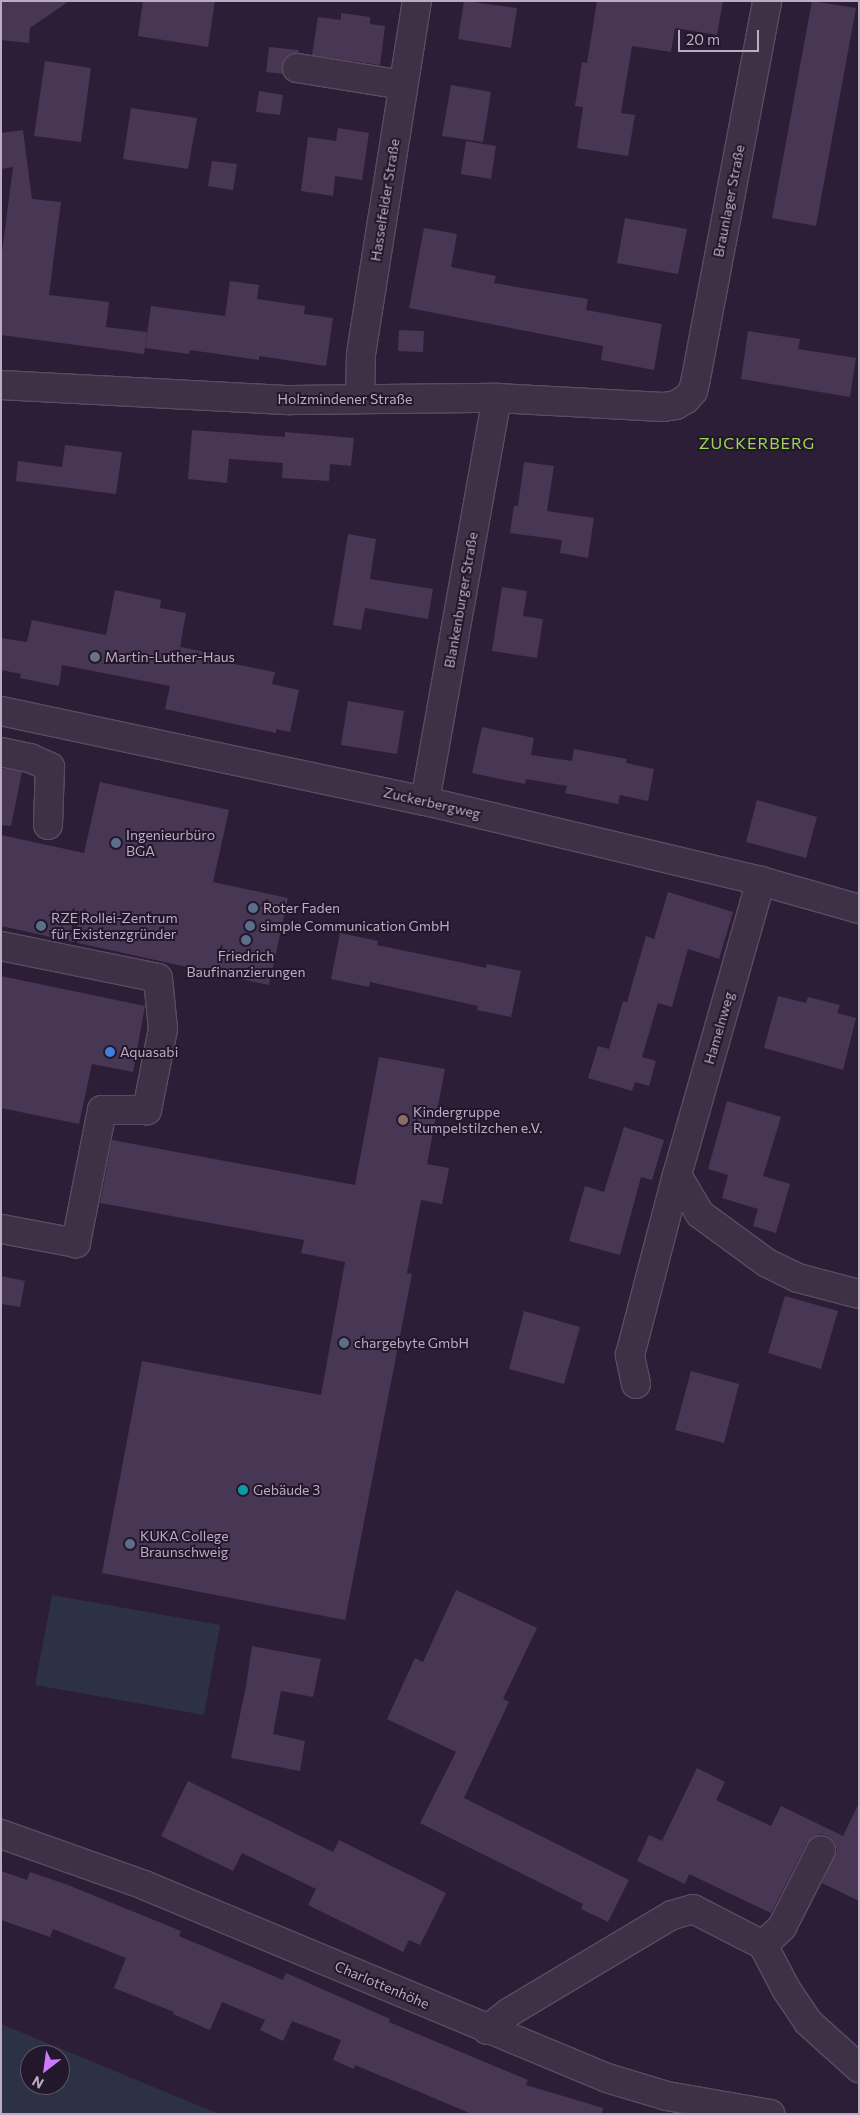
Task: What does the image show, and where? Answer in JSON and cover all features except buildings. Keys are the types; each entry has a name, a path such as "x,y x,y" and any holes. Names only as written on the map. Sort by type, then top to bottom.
{"street":[{"name":"Hasselfelder Straße","path":"360,399 361,354 417,1"},
{"name":"Braunlager Straße","path":"686,399 693,390 696,378 767,1"},
{"path":"297,68 404,86"},
{"name":"Holzmindener Straße","path":"1,385 290,400 497,398 663,407 676,405 686,399"},
{"name":"Blankenburger Straße","path":"425,802 497,398"},
{"name":"Zuckerbergweg","path":"1,711 425,802 761,881 859,909"},
{"path":"1,752 30,758 50,767 48,825"},
{"name":"Hamelnweg","path":"636,1384 630,1355 677,1175 761,881"},
{"path":"1,946 158,978 163,1029 147,1110 102,1110 76,1243 1,1229"},
{"path":"677,1175 700,1214 767,1263 798,1278 859,1294"},
{"name":"Charlottenhöhe","path":"1,1834 144,1884 487,2030 607,2078 667,2096 770,2114"},
{"path":"763,1945 782,1927 820,1850"},
{"path":"487,2030 508,2013 672,1915 693,1909 763,1945 786,1989 808,2022 859,2068"}],"shaded area":[{"path":"52,1595 220,1625 204,1715 35,1685"},
{"path":"1,2024 52,2045 20,2045 20,2095 70,2095 70,2052 219,2114 1,2114"}],"place":[{"name":"Martin-Luther-Haus","path":"95,657"},
{"name":"Ingenieurbüro BGA","path":"116,843"},
{"name":"Roter Faden","path":"253,908"},
{"name":"RZE Rollei-Zentrum für Existenzgründer","path":"41,926"},
{"name":"simple Communication GmbH","path":"250,926"},
{"name":"Friedrich Baufinanzierungen","path":"246,940"},
{"name":"Aquasabi","path":"110,1052"},
{"name":"Kindergruppe Rumpelstilzchen e.V.","path":"403,1120"},
{"name":"chargebyte GmbH","path":"344,1343"},
{"name":"Gebäude 3","path":"243,1490"},
{"name":"KUKA College Braunschweig","path":"130,1544"}],"district":[{"name":"ZUCKERBERG","path":"757,443"}]}
